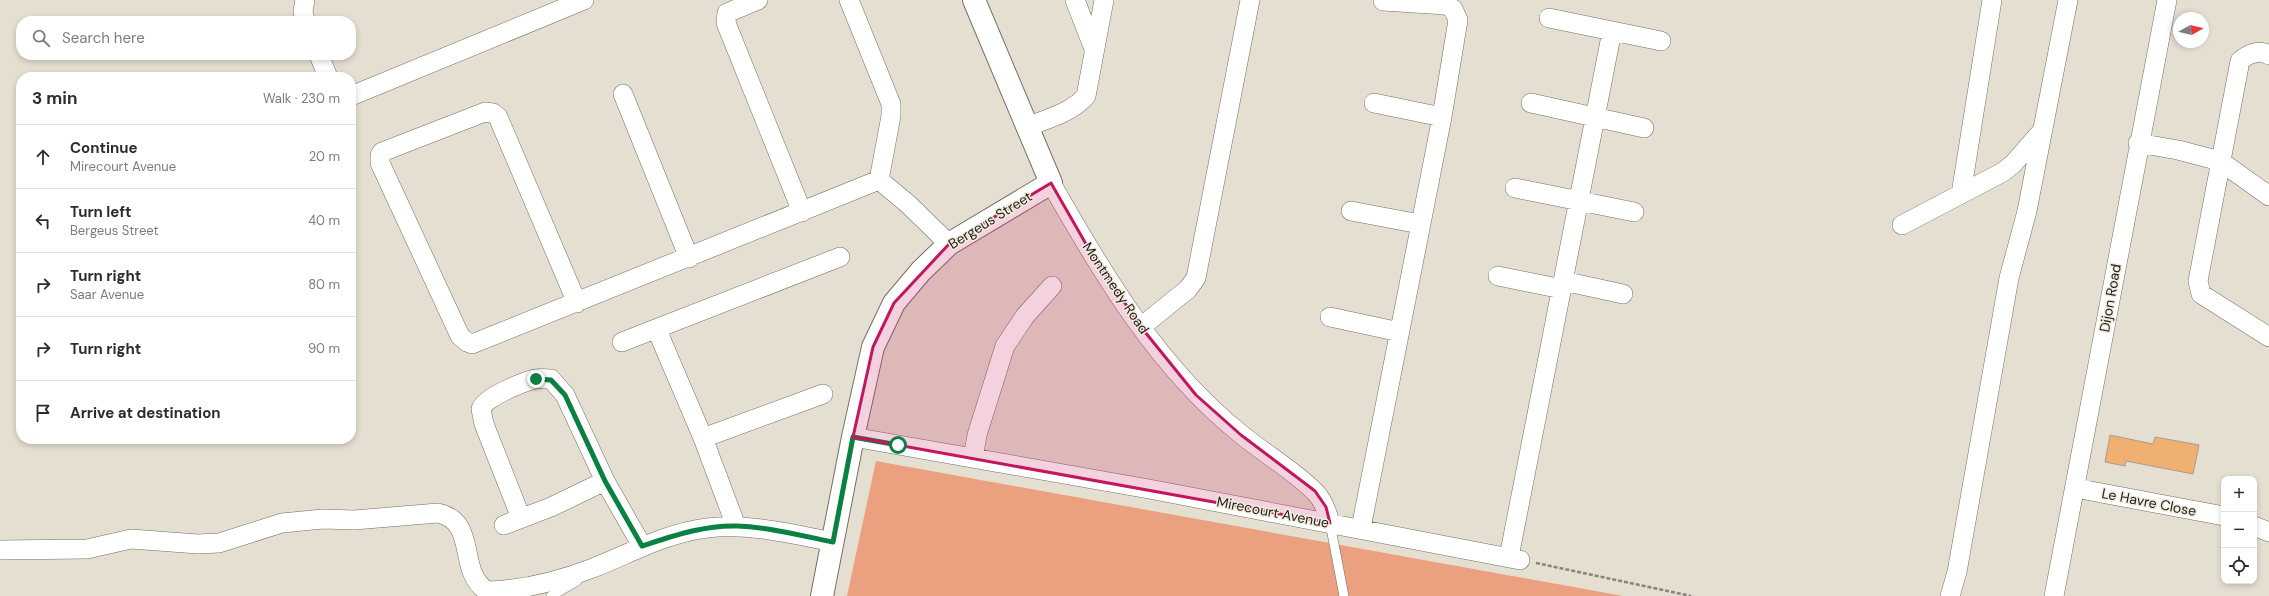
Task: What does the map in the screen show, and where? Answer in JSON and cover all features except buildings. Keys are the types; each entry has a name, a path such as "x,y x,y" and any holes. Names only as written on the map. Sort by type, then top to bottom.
{"street":[{"path":"304,16 303,11 306,0"},
{"path":"356,94 584,0"},
{"path":"758,0 727,13 726,23 802,212"},
{"path":"849,0 891,104 891,116 879,180"},
{"name":"Montmedy Road","path":"974,0 1026,127 1051,183 1090,251 1141,328 1196,395 1241,435 1315,491 1326,507 1330,523"},
{"path":"1075,0 1094,49"},
{"path":"1026,127 1072,108 1079,104 1086,96 1104,0"},
{"path":"1141,328 1188,289 1196,278 1250,0"},
{"path":"1961,194 1992,0"},
{"path":"1950,596 1957,572 2009,278 2027,211 2068,0"},
{"name":"Dijon Road","path":"2054,596 2138,143 2167,0"},
{"path":"1361,528 1442,117 1457,27 1457,14 1453,9 1446,5 1413,1 1383,1"},
{"path":"1549,18 1661,41"},
{"path":"1515,558 1562,285 1612,31"},
{"path":"2269,55 2260,52 2245,57 2240,61 2198,272 2198,287 2201,294 2269,337"},
{"path":"321,60 326,72"},
{"path":"624,94 689,258"},
{"path":"1374,103 1442,117"},
{"path":"1531,103 1644,128"},
{"path":"577,303 498,117 494,113 485,112 382,152 380,163 460,336 464,340 476,344 689,258 879,180"},
{"path":"1902,225 2009,168 2044,129"},
{"path":"2138,143 2178,150 2220,161 2269,196"},
{"path":"879,180 908,204 949,244"},
{"name":"Bergeus Street","path":"822,596 853,437 873,346 894,303 921,270 949,244 1051,183"},
{"path":"1515,188 1634,212"},
{"path":"1351,211 1420,224"},
{"path":"622,342 657,330 840,257"},
{"path":"1498,276 1623,294"},
{"path":"973,458 977,435 1005,346 1025,316 1052,286"},
{"path":"1330,317 1400,332"},
{"path":"657,330 703,438 736,526"},
{"path":"605,481 551,507 513,521 484,424 481,409 487,400 526,383 543,378 551,380 558,385 565,395 605,481 642,546"},
{"path":"703,438 823,394"},
{"name":"Mirecourt Avenue","path":"853,437 1361,528 1515,558"},
{"name":"Le Havre Close","path":"2075,488 2221,515"},
{"path":"0,550 87,549 131,540 198,544 219,543 282,523 323,519 354,520 438,513 445,514 458,523 462,534 468,563 476,580 487,591 515,590 558,580 618,558 642,546 681,533 707,528 736,526 833,542"},
{"path":"2257,527 2269,532"}],"lane":[{"path":"1330,523 1344,596"},
{"path":"551,596 618,558"}],"path":[{"path":"1515,558 1691,596"}],"highlighted area":[{"path":"1051,183 1090,251 1141,327 1196,395 1241,435 1315,491 1326,507 1330,523 853,437 873,347 894,303 949,244"}],"shaded area":[{"path":"876,461 1623,596 847,596"}],"route":[{"path":"536,379 543,378 551,380 558,385 565,395 605,481 642,546 681,533 707,528 736,526 770,530 833,542 853,437 898,445"}]}
